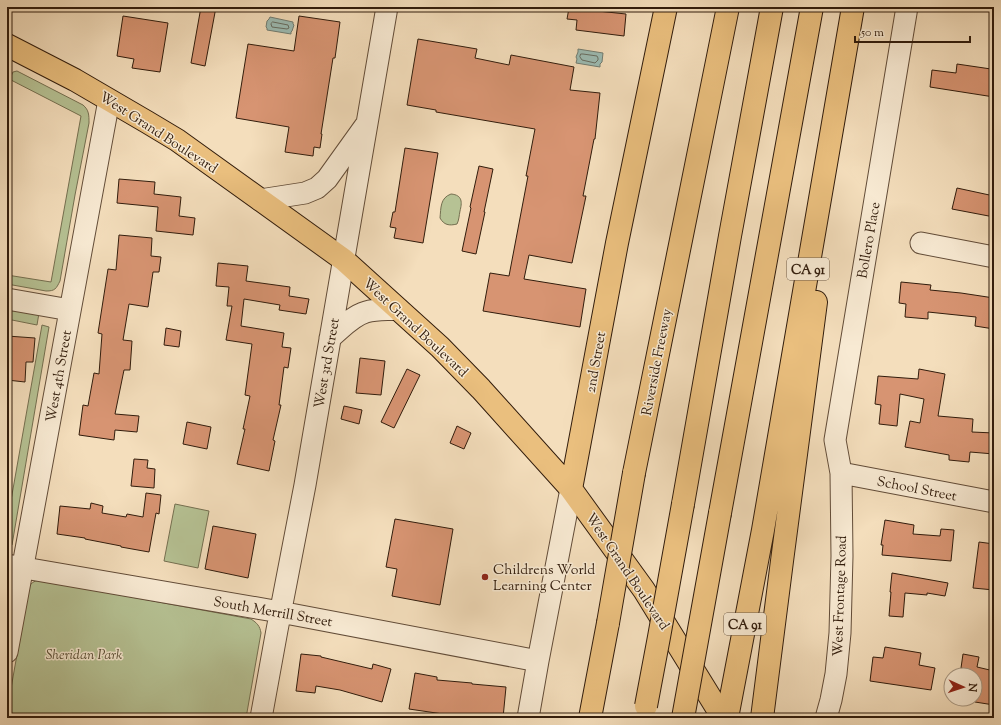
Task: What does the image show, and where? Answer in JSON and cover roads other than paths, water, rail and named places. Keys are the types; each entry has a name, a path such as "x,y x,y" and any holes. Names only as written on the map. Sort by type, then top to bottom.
{"main road":[{"name":"2nd Street","path":"572,489 617,242 666,7"},
{"name":"Riverside Freeway","path":"590,718 634,472 728,7"},
{"path":"645,712 660,637 730,236 772,7"},
{"path":"683,718 812,7"},
{"path":"762,718 854,7"},
{"name":"CA 91","path":"727,718 763,530 854,7"},
{"name":"West Grand Boulevard","path":"7,45 75,80 177,140 344,260 440,347 481,389 572,489 644,590 723,718"}],"street":[{"name":"West 3rd Street","path":"262,718 280,612 305,485 387,7"},
{"name":"Bollero Place","path":"841,473 835,440 907,7"},
{"name":"West 4th Street","path":"7,652 15,567 70,310 109,100"},
{"path":"260,200 305,193 317,188 327,179 368,122"},
{"path":"921,243 994,257"},
{"path":"7,299 70,310"},
{"path":"330,338 362,314 374,311 398,309"},
{"name":"School Street","path":"841,473 994,502"},
{"name":"West Frontage Road","path":"832,717 840,633 842,556 841,473"},
{"name":"2nd Street","path":"528,718 572,489"},
{"name":"South Merrill Street","path":"15,567 280,612 538,661"}],"water":[{"path":"270,17 293,22 294,25 291,34 267,30 267,21"},
{"path":"578,49 603,53 600,67 576,63"}],"place":[{"name":"Childrens World Learning Center","path":"485,577"}],"park label":[{"name":"Sheridan Park","path":"84,654"}]}
